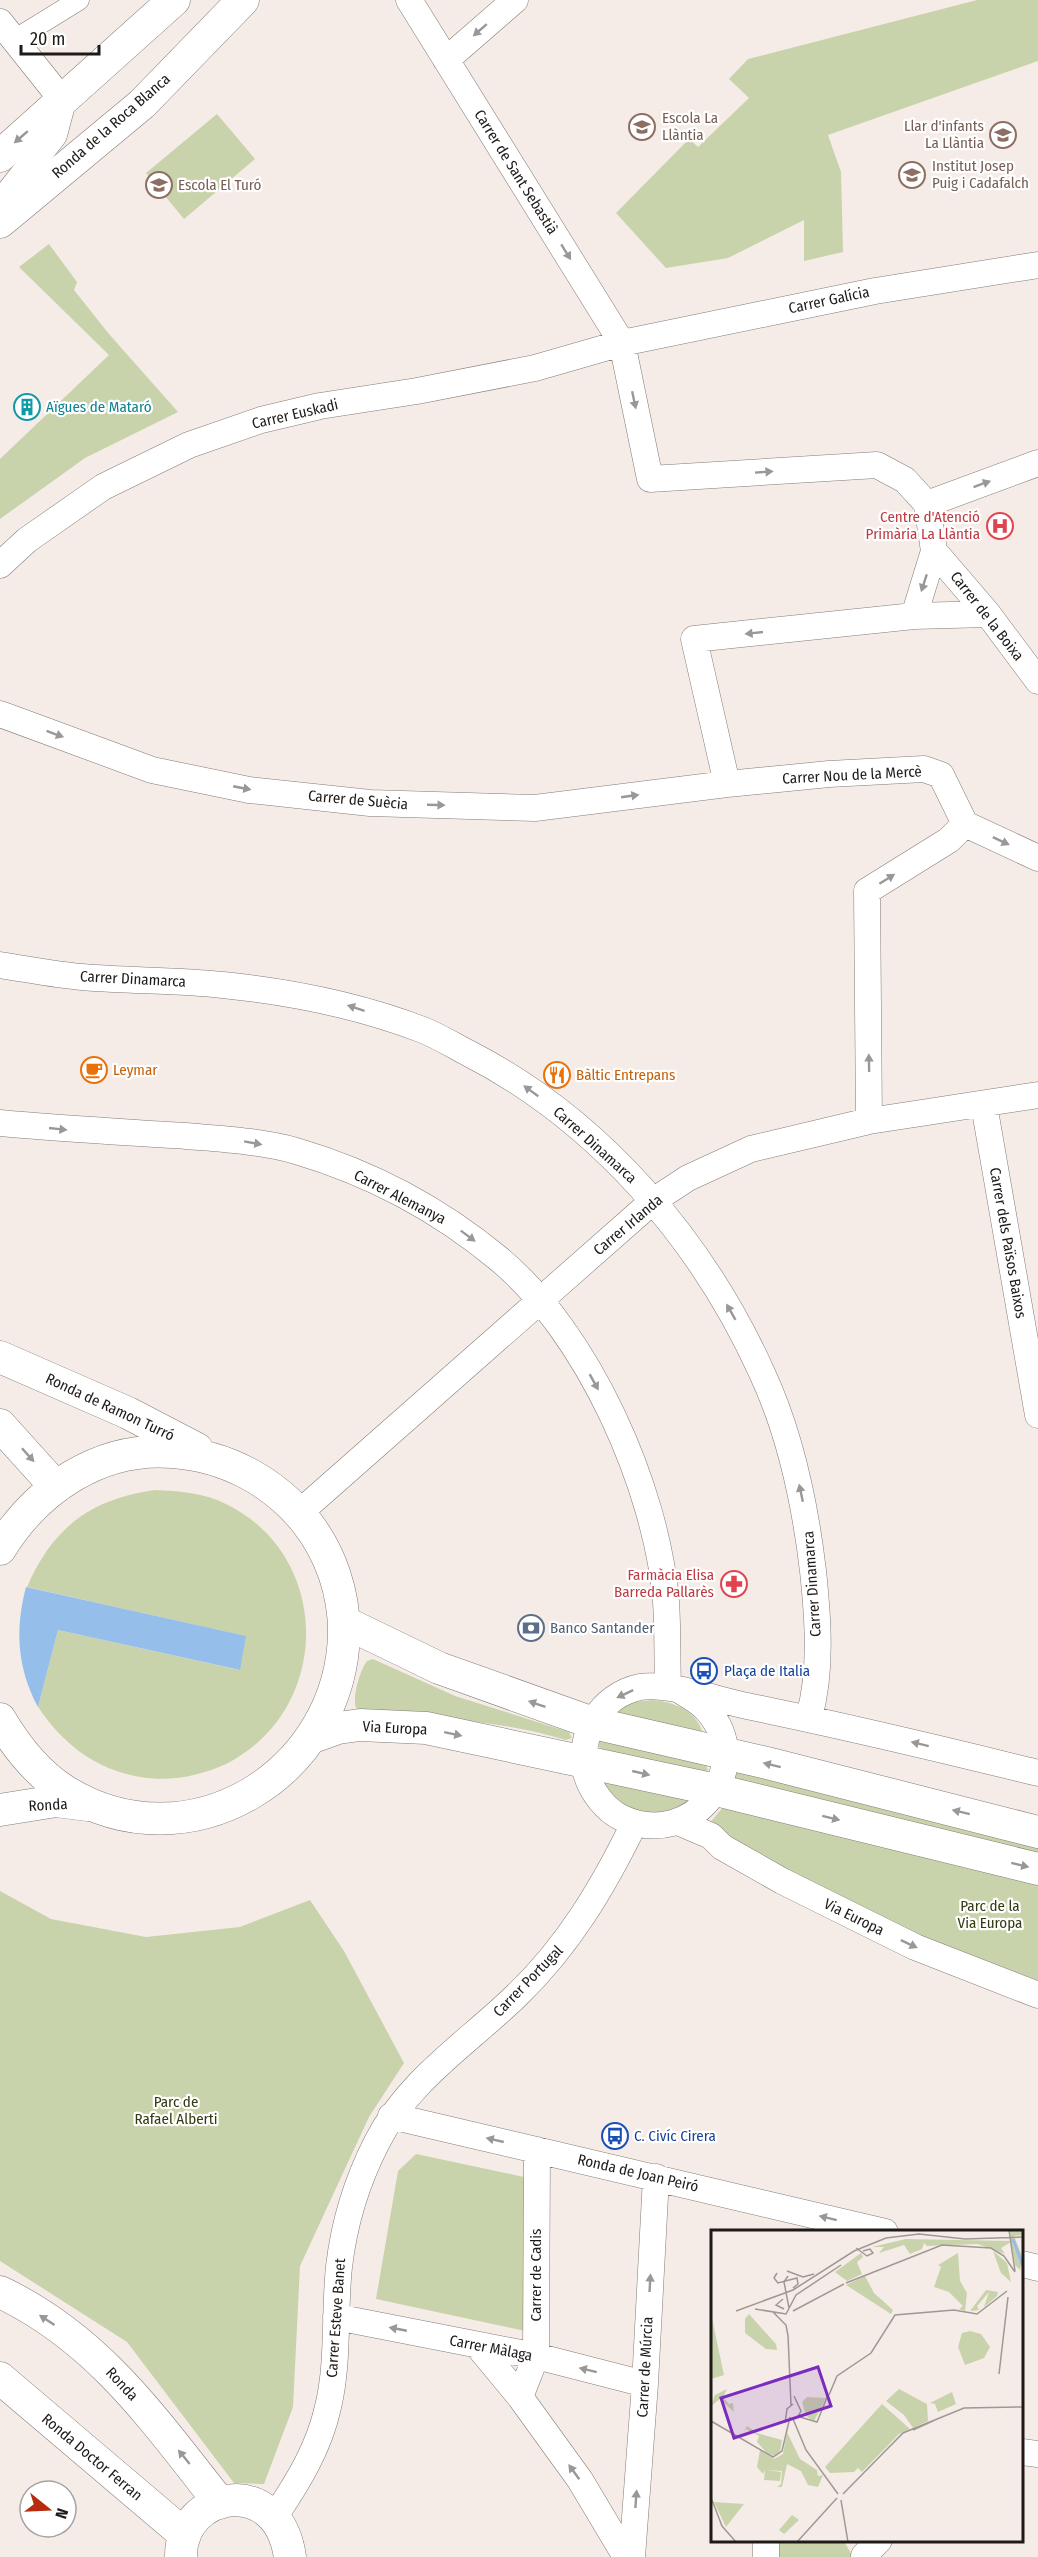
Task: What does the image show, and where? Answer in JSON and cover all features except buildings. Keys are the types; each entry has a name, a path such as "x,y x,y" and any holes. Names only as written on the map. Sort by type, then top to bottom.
{"street":[{"path":"63,101 7,31 79,0"},
{"name":"Ronda de la Roca Blanca","path":"0,222 142,104 243,0"},
{"name":"Carrer de Sant Sebastià","path":"409,0 622,343"},
{"path":"446,60 515,0"},
{"path":"0,156 63,101 160,5"},
{"name":"Ronda de la Roca Blanca","path":"0,204 54,135 63,101"},
{"name":"Carrer Galícia","path":"622,343 875,291 1038,265"},
{"path":"622,343 650,479 878,465 905,480 927,504 934,550 914,616"},
{"name":"Carrer Euskadi","path":"0,565 27,540 103,487 189,445 261,420 320,406 417,391 535,368 622,343"},
{"path":"927,504 1038,463"},
{"name":"Carrer de la Boixa","path":"934,550 988,614 1038,681"},
{"path":"727,784 694,639 914,616 988,614"},
{"name":"Carrer de Suècia","path":"0,714 152,770 249,790 370,803 535,808 727,784"},
{"name":"Carrer Nou de la Mercè","path":"727,784 829,774 924,770 941,775 965,824"},
{"path":"869,1121 867,891 949,840 965,824 1038,858"},
{"name":"Carrer Dinamarca","path":"0,965 80,977 220,984 342,1003 426,1031 508,1073 568,1118 653,1201 688,1246 732,1312 763,1375 787,1438 808,1527 815,1588 817,1634 816,1689 809,1717"},
{"name":"Carrer Irlanda","path":"299,1513 653,1201 688,1178 751,1149 869,1121 1038,1095"},
{"name":"Carrer dels Països Baixos","path":"984,1105 1038,1415"},
{"name":"Carrer Alemanya","path":"0,1123 76,1131 233,1140 295,1151 372,1178 441,1215 501,1261 540,1301 570,1340 617,1423 645,1497 661,1569 675,1689"},
{"name":"Ronda de Ramon Turró","path":"0,1357 128,1413 219,1461"},
{"path":"0,1425 55,1486"},
{"path":"0,1549 24,1515 55,1486 98,1463 138,1453 171,1451 219,1461 262,1482 299,1513 314,1532 335,1575 344,1622 344,1652 338,1682 328,1710 313,1737 296,1759 254,1793 229,1805 203,1813 149,1818 122,1814 96,1806 65,1791 38,1770 15,1744 0,1719"},
{"path":"344,1622 439,1668 592,1723 724,1753 1038,1832"},
{"name":"Via Europa","path":"675,1689 699,1702 708,1712 722,1738 724,1766 716,1790 702,1808 678,1822 662,1826 634,1824 618,1817 602,1804 590,1784 584,1760 592,1723 609,1702 622,1693 639,1688 675,1689 809,1717 1038,1773"},
{"name":"Via Europa","path":"313,1737 338,1728 360,1725 426,1728 716,1790 1038,1869"},
{"name":"Ronda","path":"0,1810 56,1801 96,1806"},
{"name":"Via Europa","path":"678,1822 711,1836 722,1847 782,1881 915,1947 1038,1995"},
{"name":"Carrer Portugal","path":"392,2116 430,2072 519,1994 561,1948 594,1901 634,1824"},
{"name":"Ronda de Joan Peiró","path":"392,2116 656,2177 788,2220 869,2230"},
{"name":"Carrer Esteve Banet","path":"275,2516 301,2478 322,2430 329,2405 343,2237 355,2191 392,2116"},
{"name":"Carrer de Cadis","path":"520,2397 536,2356 537,2150"},
{"name":"Carrer de Múrcia","path":"632,2557 645,2384 656,2177"},
{"path":"1023,2264 1038,2268"},
{"name":"Ronda","path":"0,2292 47,2319 82,2344 124,2383 220,2503"},
{"name":"Carrer Màlaga","path":"336,2317 536,2356 645,2384"},
{"path":"477,2345 520,2397 580,2480 626,2557"},
{"name":"Ronda Doctor Ferran","path":"0,2378 183,2546"},
{"path":"1023,2452 1038,2454"},
{"path":"183,2546 199,2515 232,2499 258,2505 275,2516 287,2537 290,2557"},
{"path":"856,2542 864,2557 878,2542"}],"green space":[{"path":"977,0 1038,0 1038,61 828,135 841,172 843,252 804,261 804,220 728,258 666,268 616,213 689,139 698,147 749,98 729,79 748,59"},
{"path":"217,114 255,159 184,219 146,173"},
{"path":"49,244 77,282 74,290 109,334 178,412 85,458 0,519 0,459 109,355 19,267"},
{"path":"155,1490 192,1493 218,1500 261,1528 286,1559 301,1595 306,1633 301,1671 287,1707 262,1738 218,1768 185,1777 163,1779 124,1773 95,1761 69,1743 38,1707 58,1630 239,1670 245,1636 27,1587 49,1548 77,1519 112,1501 132,1494"},
{"path":"373,1659 455,1696 569,1732 572,1738 566,1740 516,1728 465,1720 363,1713 356,1708 356,1691 364,1665"},
{"path":"654,1700 686,1710 697,1722 704,1738 616,1715 628,1705"},
{"path":"599,1739 706,1764 708,1770 702,1774 602,1749 599,1747"},
{"path":"737,1771 1038,1846 1038,1857 734,1780 734,1774"},
{"path":"600,1778 688,1798 686,1804 674,1810 662,1813 638,1811 617,1799"},
{"name":"Parc de la Via Europa","path":"724,1806 1038,1880 1038,1981 954,1950 836,1897 708,1825"},
{"name":"Parc de Rafael Alberti","path":"0,1891 51,1919 146,1937 240,1927 310,1900 344,1951 404,2063 369,2117 300,2266 293,2407 264,2484 234,2483 127,2342 0,2261"},
{"path":"416,2154 524,2177 525,2331 376,2299 398,2171"},
{"path":"773,2542 845,2542 853,2557 772,2557"}],"water":[{"path":"26,1587 246,1636 240,1670 58,1630 38,1707 26,1678 20,1648 20,1618"}],"place":[{"name":"Escola La Llàntia","path":"642,127"},
{"name":"Llar d'infants La Llàntia","path":"1003,135"},
{"name":"Institut Josep Puig i Cadafalch","path":"912,175"},
{"name":"Escola El Turó","path":"159,185"},
{"name":"Aïgues de Mataró","path":"27,407"},
{"name":"Centre d'Atenció Primària La Llàntia","path":"1000,526"},
{"name":"Leymar","path":"94,1070"},
{"name":"Bàltic Entrepans","path":"557,1075"},
{"name":"Farmàcia Elisa Barreda Pallarès","path":"734,1584"},
{"name":"Banco Santander","path":"531,1628"},
{"name":"Plaça de Italia","path":"704,1671"},
{"name":"C. Civíc Cirera","path":"615,2136"}]}
